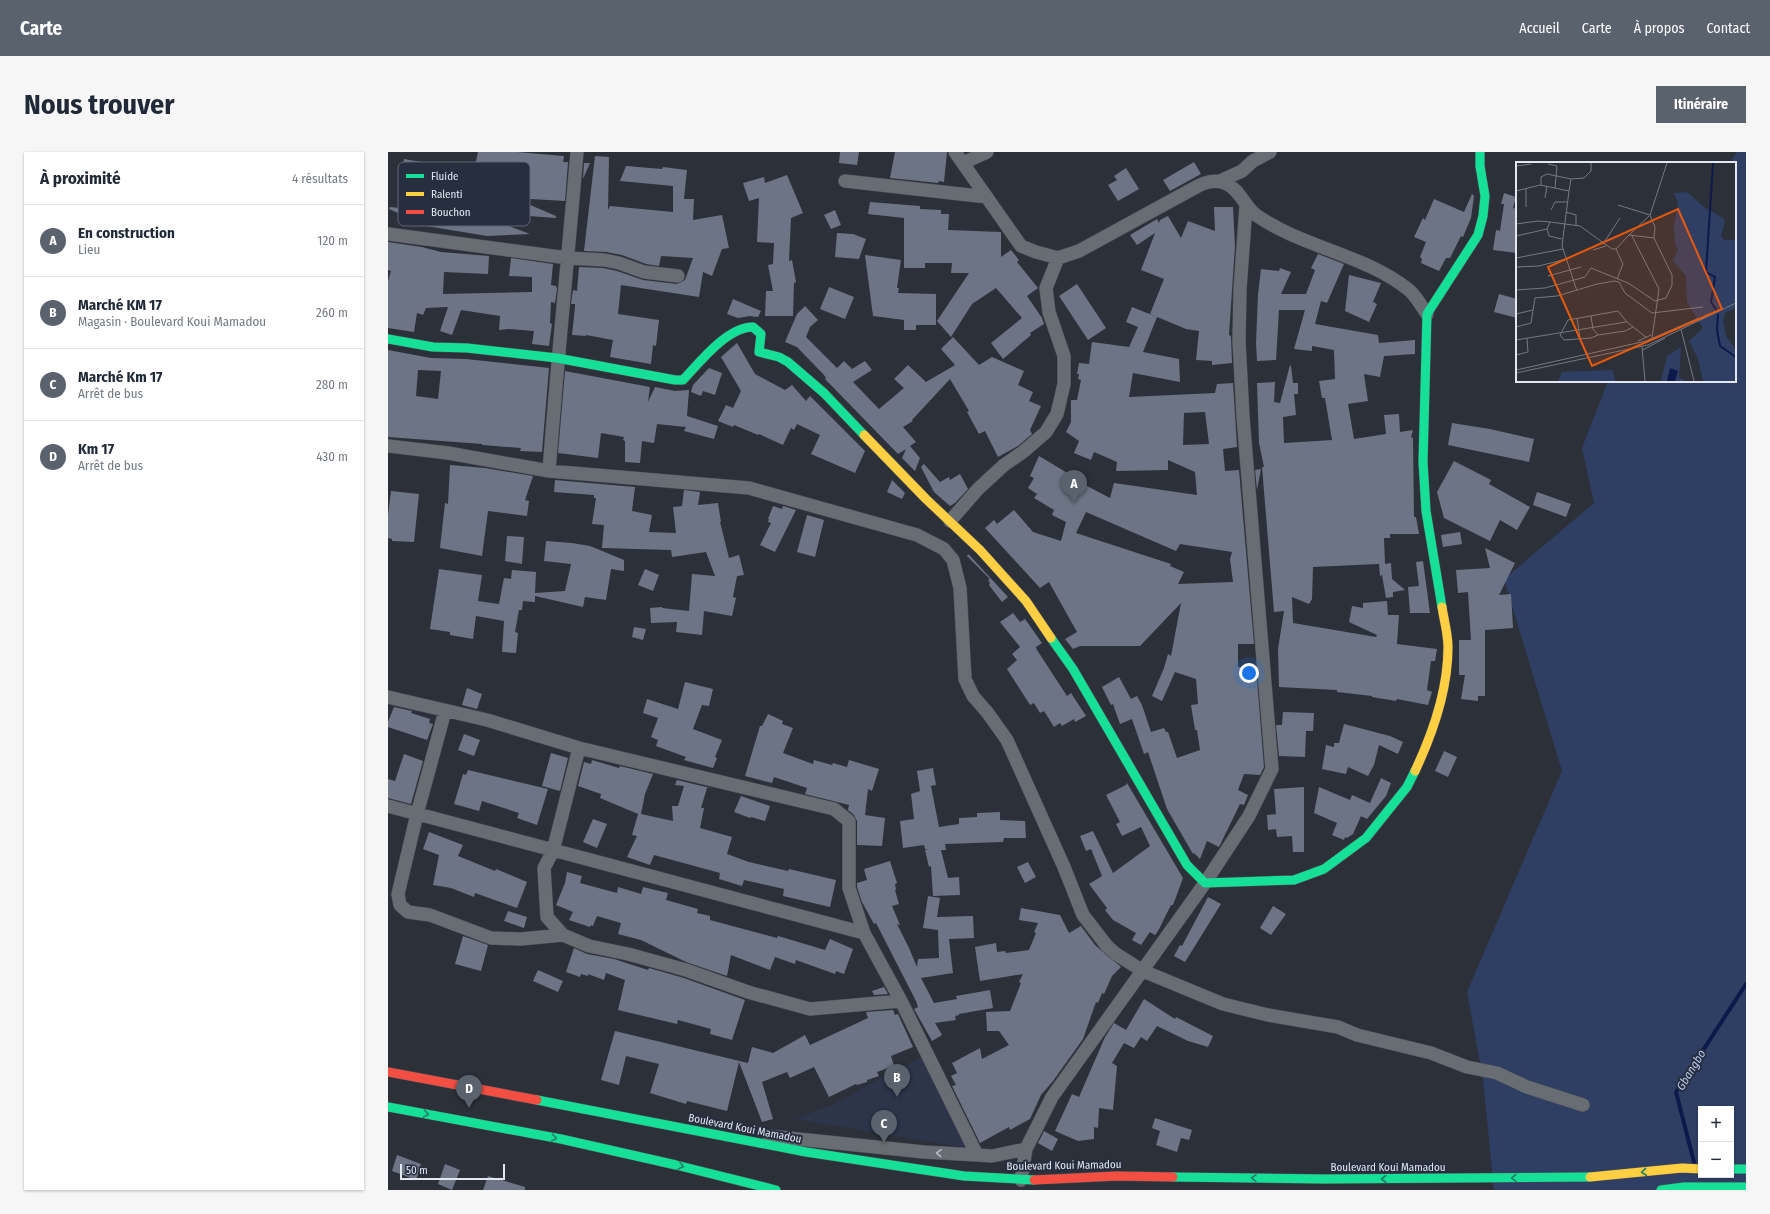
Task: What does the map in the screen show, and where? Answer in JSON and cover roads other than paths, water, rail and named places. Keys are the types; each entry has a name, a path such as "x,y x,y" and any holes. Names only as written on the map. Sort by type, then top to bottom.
{"street":[{"path":"549,471 557,358 568,258 577,152"},
{"path":"955,152 1021,246 1036,252 1058,258 1079,251 1198,186 1209,181 1220,181 1229,184 1237,192 1246,206 1277,227 1326,249 1360,261 1384,273 1410,291 1427,314"},
{"path":"963,163 986,152"},
{"path":"1220,181 1242,171 1253,161 1270,152"},
{"path":"388,339 433,347 467,348 557,358 675,380 683,380 713,348 729,336 743,328 751,327 757,329 761,334 760,352 779,357 788,362 824,393 980,550 1026,601 1073,669 1187,865 1205,883 1294,880 1324,869 1366,838 1407,788 1426,748 1442,698 1448,646 1426,511 1423,462 1427,314 1478,235 1483,216 1485,196 1480,166 1480,152"},
{"path":"845,181 987,197"},
{"path":"1021,1180 1026,1149 1052,1098 1205,883 1249,816 1272,769 1243,416 1239,341 1240,288 1246,206"},
{"path":"388,234 568,258 604,260 619,263 644,272 678,276"},
{"path":"950,521 978,489 1004,465 1023,452 1046,432 1057,414 1064,384 1064,356 1049,312 1046,288 1058,258"},
{"path":"388,446 448,453 549,471 749,488 917,536 944,549 953,560 960,588 965,679 970,690 1007,740 1064,867 1083,915 1107,946 1116,954 1143,971 1223,1004 1268,1015 1338,1027 1357,1035 1431,1053 1467,1067 1497,1073 1527,1088 1583,1104"},
{"path":"388,697 487,720 579,748 834,809 849,821 849,888 864,933 901,1001 977,1155"},
{"path":"445,711 417,814 393,890 400,905 408,912 430,915 491,938 521,939 563,935"},
{"path":"579,748 553,851 544,868 547,917 563,935 589,946 628,954 686,970 748,992 810,1009 901,1001"},
{"path":"388,806 864,933"},
{"name":"Boulevard Koui Mamadou","path":"388,1072 806,1152 963,1179 1074,1179 1117,1176 1324,1179 1595,1177 1682,1168 1698,1168"},
{"path":"388,1108 561,1139 676,1165 776,1190"},
{"path":"697,1131 792,1138 924,1152 992,1156 1026,1149"},
{"path":"1734,1169 1746,1169"},
{"path":"1660,1190 1684,1187 1746,1187"}],"waterway":[{"name":"Gbangbo","path":"1694,1162 1676,1092 1746,984"}],"place":[{"name":"En construction","path":"1074,503"},
{"name":"Marché KM 17","path":"897,1097"},
{"name":"Km 17","path":"469,1108"},
{"name":"Marché Km 17","path":"884,1143"}]}
